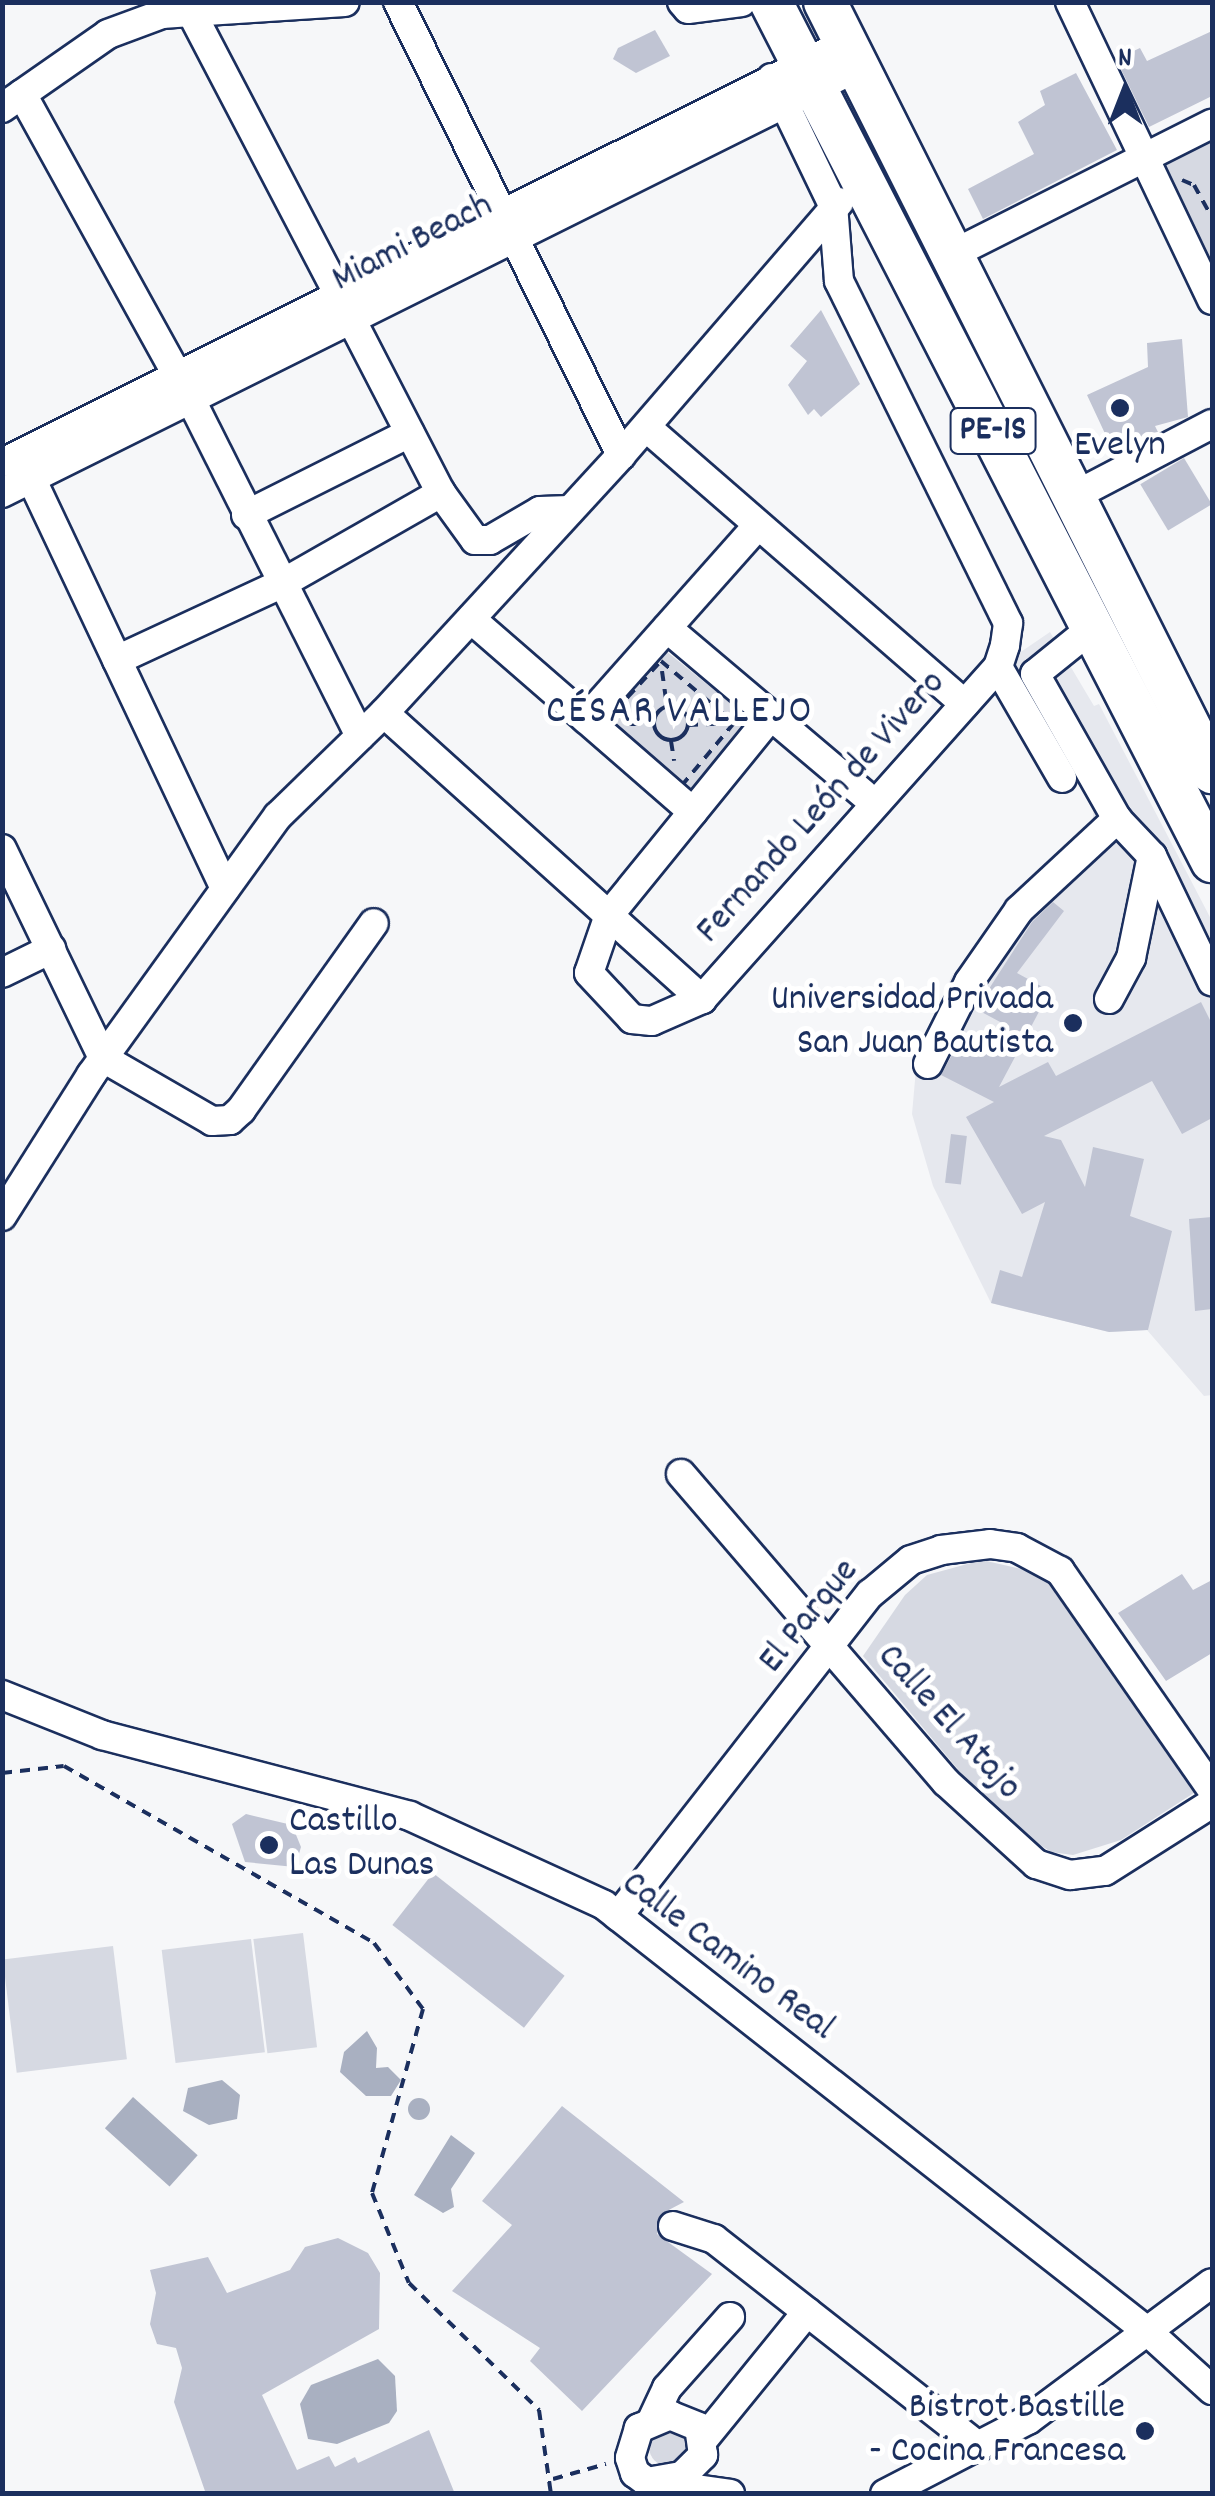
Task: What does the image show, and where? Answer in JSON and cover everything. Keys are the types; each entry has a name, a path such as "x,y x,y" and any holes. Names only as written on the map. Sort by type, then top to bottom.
{"highway":[{"name":"PE-1S","path":"770,2 793,82 850,195 1092,628 1212,862"},
{"name":"PE-1S","path":"825,2 956,253 1212,772"}],"street":[{"path":"346,2 190,7 162,14 108,34 12,101 184,387 360,736"},
{"path":"398,2 621,456"},
{"path":"682,2 688,9 742,2"},
{"path":"1070,2 1212,300"},
{"path":"190,7 441,493 474,540 490,540 540,512 570,510"},
{"name":"Miami Beach","path":"2,492 12,460 184,387 852,55"},
{"path":"956,253 1212,124"},
{"path":"2,1216 103,1058 278,816 384,713 471,619 621,456 850,195"},
{"path":"850,195 839,281 1008,623 998,667 1062,778"},
{"path":"1076,495 1212,424"},
{"path":"646,427 964,704"},
{"path":"246,515 410,433"},
{"path":"12,460 117,660 225,889"},
{"path":"117,660 283,583 441,493"},
{"path":"586,719 758,525"},
{"path":"471,619 693,812"},
{"path":"667,628 876,804"},
{"path":"1092,628 1036,674 1117,820 1152,856 1212,981"},
{"name":"Fernando León de Vivero","path":"702,999 998,667"},
{"path":"384,713 608,916 702,999 652,1020 632,1020 589,973 608,916 770,716"},
{"path":"928,1064 969,982 1019,910 1117,820"},
{"path":"2,849 103,1058 212,1121 230,1120 374,923"},
{"path":"1109,998 1131,958 1152,856"},
{"path":"2,973 51,950"},
{"name":"Calle El Atajo","path":"681,1474 946,1782 1036,1864 1070,1875 1105,1871 1212,1803"},
{"name":"El Parque","path":"618,1916 832,1648 870,1594 911,1560 990,1544 1040,1556 1087,1601 1212,1790"},
{"name":"Calle Camino Real","path":"2,1695 102,1735 439,1827 618,1916 1147,2331 1212,2390"},
{"path":"673,2226 714,2238 980,2447"},
{"path":"886,2494 980,2447 1072,2390 1212,2283"},
{"path":"647,2482 682,2476 807,2312"},
{"path":"730,2317 668,2388 653,2418 639,2428 630,2458 635,2473 647,2482 730,2494"},
{"path":"653,2418 685,2418 720,2479 741,2494"}],"path":[{"path":"1168,175 1194,184 1212,217"},
{"path":"661,661 667,706"},
{"path":"661,661 734,723"},
{"path":"661,661 602,724 678,790 734,723"},
{"path":"667,706 682,710 688,725"},
{"path":"667,706 654,716 659,736 680,738 688,725"},
{"path":"688,725 734,723"},
{"path":"2,1773 64,1766 374,1943 423,2008 372,2193 409,2283 540,2410 553,2479 551,2494"},
{"path":"553,2479 630,2458"}],"shaded area":[{"path":"1212,141 1212,279 1160,168"},
{"name":"Universidad Privada San Juan Bautista","path":"1050,632 1094,706 1099,704 1212,921 1212,1395 1204,1396 1147,1330 1109,1332 991,1303 933,1186 912,1114 916,1069 951,977 996,918 1093,819 1093,809 1006,662"},
{"path":"661,647 751,720 690,795 600,722"},
{"path":"982,1560 1043,1574 1061,1588 1200,1789 1121,1840 1073,1855 1051,1852 1025,1835 966,1779 863,1656 905,1595 927,1575"},
{"path":"303,1933 317,2047 267,2053 253,1939"},
{"path":"251,1939 265,2052 176,2063 162,1950"},
{"path":"113,1946 127,2059 17,2073 3,1960"},
{"path":"668,2428 682,2433 687,2447 682,2461 668,2466 654,2461 649,2447 654,2433"}],"water":[{"path":"367,2031 377,2048 376,2068 388,2067 401,2080 391,2096 366,2096 340,2072 344,2052"},
{"path":"222,2080 240,2095 237,2119 209,2125 183,2111 188,2088"},
{"path":"133,2097 198,2155 170,2186 105,2128"},
{"path":"415,2098 423,2098 430,2109 423,2120 415,2120 408,2113 408,2105"},
{"path":"451,2135 475,2153 451,2189 454,2207 443,2213 414,2195"},
{"path":"378,2359 395,2376 397,2411 389,2423 337,2444 308,2439 300,2404 311,2385"}],"building":[{"path":"655,30 670,56 636,73 613,59 618,48"},
{"path":"1212,31 1212,96 1149,127 1116,59 1140,48 1147,61"},
{"path":"1076,73 1117,150 983,219 968,189 1034,154 1018,122 1045,105 1040,91"},
{"path":"821,310 860,384 821,417 814,409 808,415 788,385 807,361 790,346"},
{"path":"1182,339 1188,417 1155,426 1158,432 1115,455 1087,395 1148,367 1147,343"},
{"path":"1184,458 1212,504 1168,531 1140,484"},
{"path":"1053,902 1064,911 1017,973 1050,991 999,1087 1048,1062 1056,1076 1201,1002 1212,1024 1212,1118 1182,1134 1152,1081 1044,1136 1061,1140 1085,1187 1093,1147 1144,1159 1130,1216 1172,1231 1148,1330 1109,1332 991,1303 1000,1270 1022,1277 1045,1202 1022,1214 966,1117 994,1102 941,1075 960,1040 985,1053 1002,1023 976,1009 1032,922"},
{"path":"951,1134 967,1136 961,1185 945,1183"},
{"path":"1212,1217 1212,1309 1195,1311 1189,1219"},
{"path":"1182,1574 1193,1590 1212,1580 1212,1653 1166,1681 1118,1613"},
{"name":"Castillo Las Dunas","path":"246,1814 292,1825 301,1847 295,1867 245,1862 232,1824"},
{"path":"433,1873 565,1976 524,2028 392,1925"},
{"path":"562,2106 684,2202 661,2214 657,2234 712,2274 582,2411 530,2361 540,2348 452,2291 512,2225 482,2201"},
{"path":"338,2238 368,2253 380,2273 379,2329 262,2395 297,2470 329,2456 335,2467 355,2457 358,2463 429,2430 455,2494 206,2494 174,2402 182,2368 176,2348 157,2344 150,2324 156,2293 150,2270 208,2257 227,2293 290,2270 305,2247"}],"place":[{"name":"Evelyn","path":"1120,408"},
{"name":"Universidad Privada San Juan Bautista","path":"1073,1023"},
{"name":"Castillo Las Dunas","path":"269,1845"},
{"name":"Bistrot Bastille - Cocina Francesa","path":"1145,2431"}],"district":[{"name":"CÉSAR VALLEJO","path":"680,714"}]}
